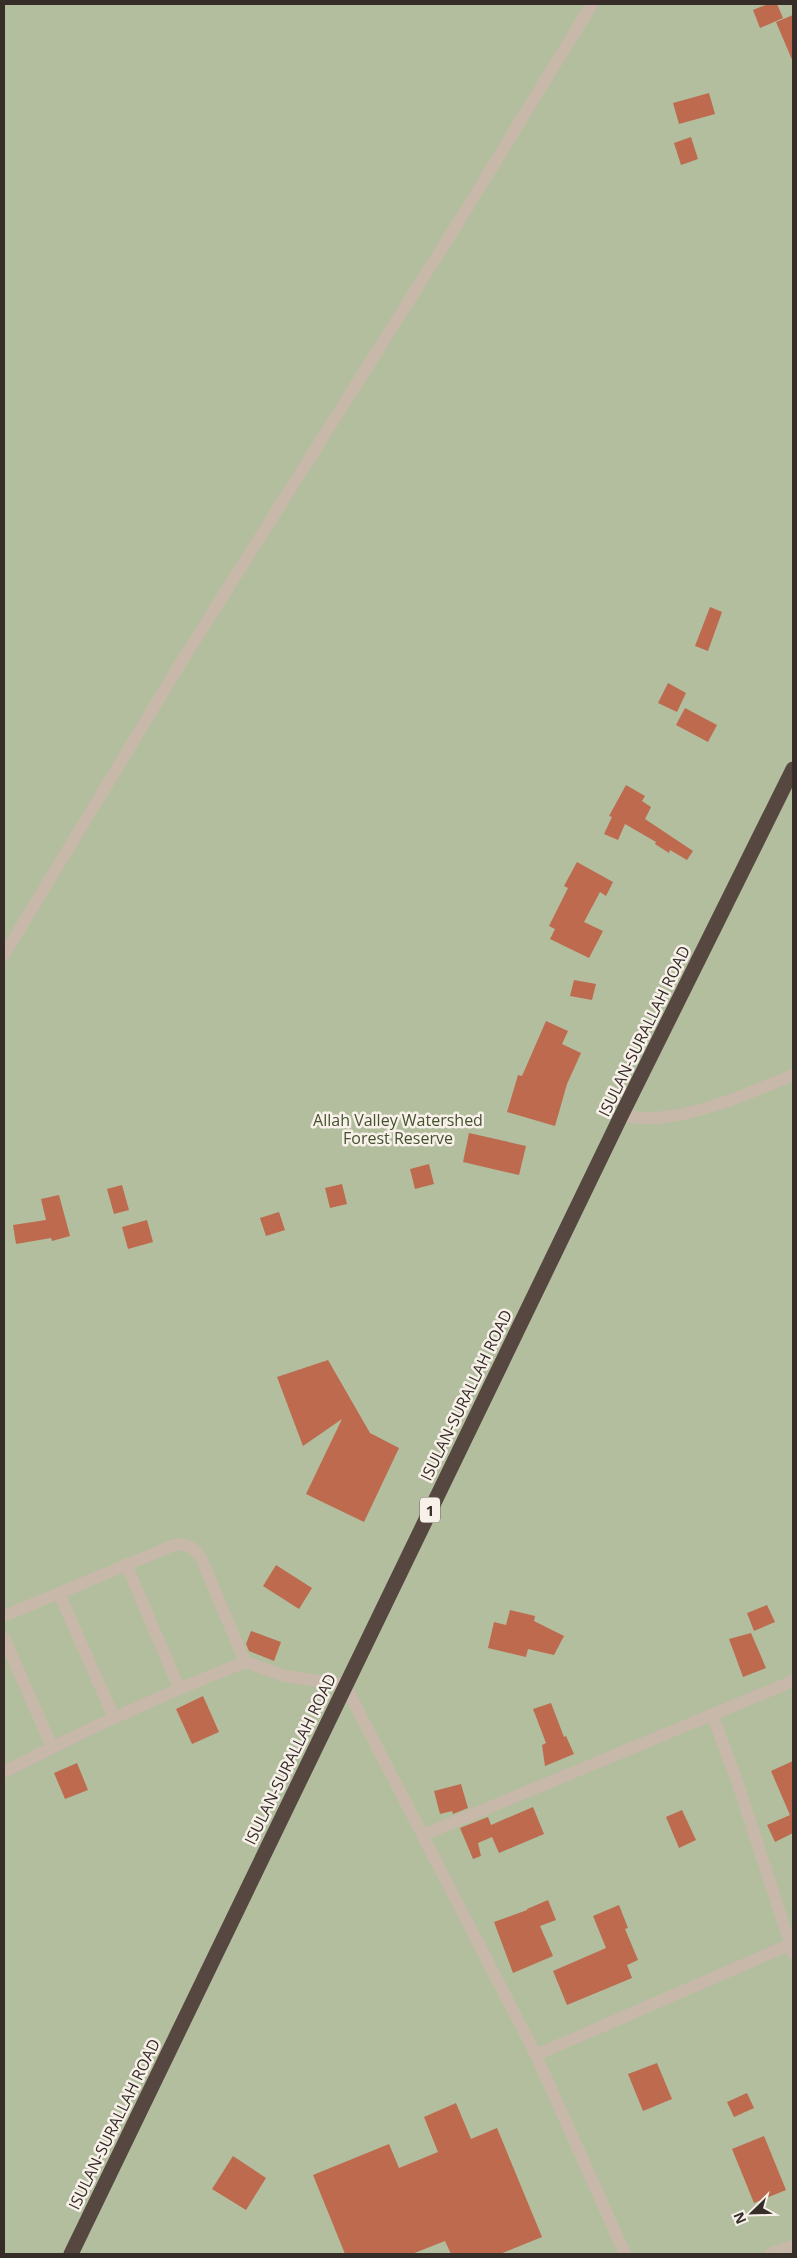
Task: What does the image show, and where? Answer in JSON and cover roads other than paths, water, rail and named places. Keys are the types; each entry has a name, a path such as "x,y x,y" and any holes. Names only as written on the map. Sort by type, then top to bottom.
{"highway":[{"name":"ISULAN-SURALLAH ROAD","path":"71,2254 621,1116 793,769"}],"street":[{"path":"4,955 177,669 592,4"},
{"path":"621,1116 654,1118 685,1114 720,1104 793,1075"},
{"path":"4,1616 126,1564 181,1544 188,1545 196,1550 245,1662"},
{"path":"126,1564 179,1688"},
{"path":"59,1593 114,1718"},
{"path":"4,1638 52,1747"},
{"path":"4,1772 52,1747 179,1688 245,1662 285,1676 345,1685 536,2055 624,2254"},
{"path":"423,1836 793,1681"},
{"path":"536,2055 791,1949 737,1781 712,1714"},
{"path":"770,2254 793,2246"}],"park label":[{"name":"Allah Valley Watershed Forest Reserve","path":"398,1129"}]}
